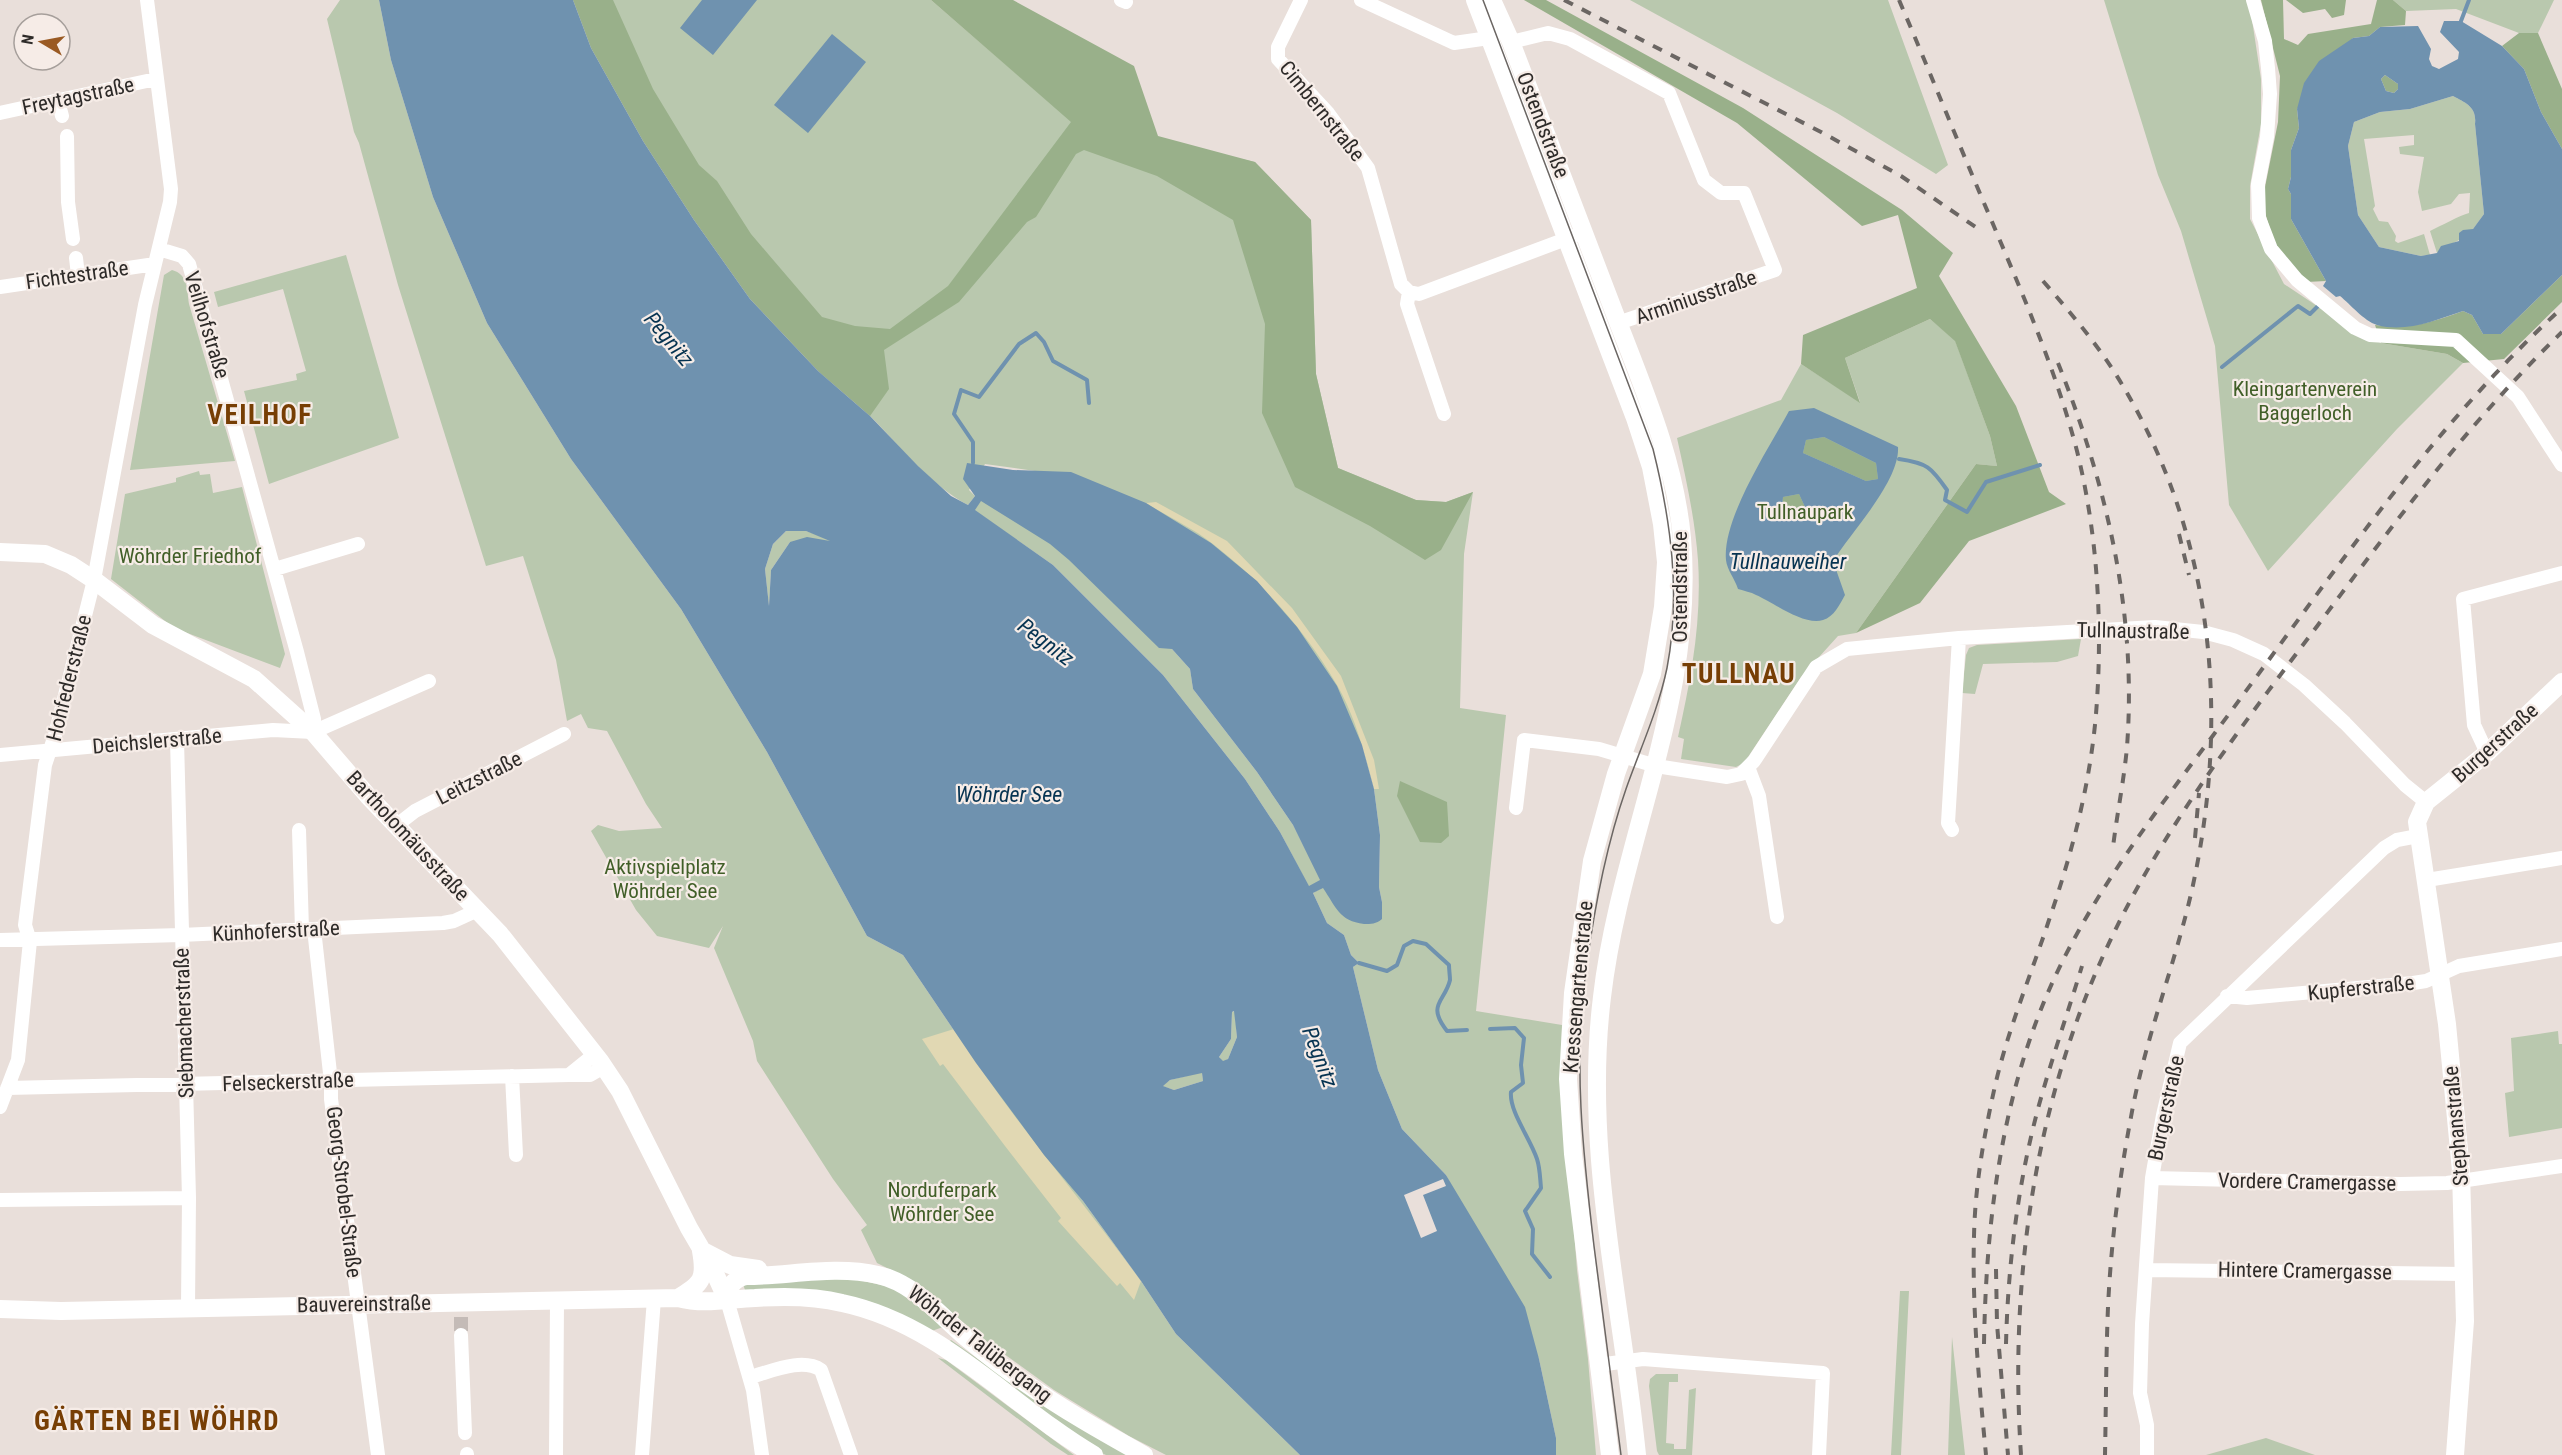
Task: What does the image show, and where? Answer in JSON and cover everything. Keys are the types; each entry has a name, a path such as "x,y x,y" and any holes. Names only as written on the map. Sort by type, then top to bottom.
{"main road":[{"name":"Ostendstraße","path":"1475,0 1642,436 1656,488 1664,534 1665,591 1655,663 1622,756"},
{"name":"Ostendstraße","path":"1492,0 1511,42 1662,441 1674,489 1681,534 1684,581 1682,636 1669,713 1656,766"},
{"path":"1489,38 1511,42"},
{"name":"Bartholomäusstraße","path":"0,552 45,554 64,561 94,580 153,625 254,679 313,732 368,796 500,934 599,1061 620,1091 727,1300"},
{"name":"Burgerstraße","path":"2426,802 2487,753 2562,682"},
{"name":"Kressengartenstraße","path":"1609,1453 1573,1154 1568,1079 1573,993 1590,871 1606,805 1622,756"},
{"name":"Kressengartenstraße","path":"1637,1455 1599,1157 1596,1094 1598,1036 1612,933 1656,766"},
{"name":"Stephanstraße","path":"2426,802 2418,817 2418,836 2427,880 2440,974 2462,1182 2465,1274 2464,1346 2454,1455"},
{"path":"701,1249 734,1266 794,1273"},
{"path":"678,1298 694,1288 702,1278 704,1269 701,1249"},
{"name":"Wöhrder Talübergang","path":"1094,1455 1049,1426 934,1340 892,1318 839,1302 780,1297 727,1300 729,1289 739,1278 794,1273 866,1273 893,1280 912,1290 970,1341 1062,1407 1144,1455"},
{"name":"Bauvereinstraße","path":"0,1309 61,1311 359,1304 461,1309 557,1301 678,1298 692,1302 727,1300"},
{"path":"934,1340 946,1334 970,1341"}],"street":[{"path":"147,0 171,189 159,249"},
{"name":"Cimbernstraße","path":"1301,0 1278,47 1278,59 1328,113 1368,168 1401,284 1409,292 1407,304 1444,414"},
{"path":"1361,0 1454,44 1489,38"},
{"path":"2253,0 2265,40 2270,94 2267,137 2258,184 2259,219 2271,249 2297,280 2355,328 2370,335 2456,340 2518,397 2562,465"},
{"name":"Arminiusstraße","path":"1511,42 1548,33 1570,39 1669,93 1704,180 1721,193 1744,193 1775,270 1618,323"},
{"name":"Freytagstraße","path":"0,113 156,79"},
{"path":"57,101 62,116"},
{"path":"67,136 68,202 73,239"},
{"path":"1409,292 1419,294 1584,233"},
{"name":"Hohfederstraße","path":"0,1107 15,1073 18,1060 30,940 25,925 45,765 94,580 143,316 159,249"},
{"name":"Veilhofstraße","path":"159,249 182,255 189,264 274,568 314,719 313,732"},
{"path":"76,258 78,275"},
{"name":"Fichtestraße","path":"0,287 155,264"},
{"path":"274,568 358,544"},
{"path":"2487,753 2474,725 2463,599 2562,573"},
{"name":"Tullnaustraße","path":"1748,767 1816,667 1847,649 1959,638 2144,627 2203,632 2244,643 2264,654 2304,685 2345,723 2404,785 2426,802"},
{"path":"1952,830 1948,823 1959,638"},
{"path":"313,732 429,681"},
{"name":"Deichslerstraße","path":"0,755 283,729 313,732"},
{"name":"Leitzstraße","path":"397,825 415,811 564,734"},
{"name":"Siebmacherstraße","path":"177,740 189,1198 188,1307"},
{"path":"1516,808 1524,740 1583,747 1656,766 1727,777 1741,774 1748,767 1759,796 1777,917"},
{"name":"Georg-Strobel-Straße","path":"299,830 308,930 331,1082 331,1098 378,1455"},
{"name":"Burgerstraße","path":"2147,1455 2147,1425 2140,1393 2152,1178 2163,1115 2180,1043 2384,848 2397,840 2418,836"},
{"path":"2427,880 2562,858"},
{"name":"Künhoferstraße","path":"0,940 181,935 443,923 454,921 478,910"},
{"name":"Kupferstraße","path":"2227,996 2247,998 2426,981 2459,966 2562,949"},
{"name":"Felseckerstraße","path":"7,1088 331,1082 569,1074 599,1061"},
{"path":"512,1076 516,1155"},
{"name":"Vordere Cramergasse","path":"2152,1178 2400,1184 2462,1182 2562,1166"},
{"path":"0,1200 189,1198"},
{"name":"Hintere Cramergasse","path":"2146,1270 2465,1274"},
{"path":"642,1455 654,1299"},
{"path":"727,1300 750,1377 762,1455"},
{"path":"556,1455 557,1301"},
{"path":"461,1335 465,1433"},
{"path":"1598,1365 1643,1359 1823,1373 1819,1455"},
{"path":"750,1377 800,1364 811,1365 821,1370 850,1455"}],"green space":[{"path":"340,0 379,0 391,60 433,197 487,323 571,459 681,609 767,752 867,936 903,955 976,1063 1083,1201 1176,1334 1300,1455 1166,1455 1129,1436 1054,1390 982,1338 932,1296 905,1277 877,1263 861,1230 867,1225 833,1179 757,1061 753,1041 714,948 723,926 709,948 657,936 636,910 591,831 598,825 619,831 662,828 646,804 607,731 588,728 581,714 567,721 556,660 523,556 486,566 398,285 354,132 327,19"},
{"path":"573,0 931,0 1071,121 1255,162 1311,220 1316,374 1338,468 1416,500 1446,502 1473,492 1464,554 1460,708 1506,715 1476,1011 1562,1025 1561,1058 1577,1270 1588,1359 1596,1455 1556,1455 1556,1438 1539,1359 1446,1175 1402,1129 1378,1070 1353,967 1359,963 1351,955 1344,935 1327,923 1313,893 1323,887 1382,919 1379,887 1380,835 1374,789 1362,745 1070,560 1172,649 1190,669 1193,689 1257,772 1293,825 1321,880 1309,887 1280,832 1245,779 1163,675 1053,565 974,510 981,500 1035,471 985,464 969,490 975,496 968,505 928,476 865,411 818,371"},
{"path":"573,0 613,0 653,89 699,165 717,181 751,234 822,317 855,326 890,329 948,286 1071,122 931,0 1013,0 1134,66 1158,136 1255,162 1311,220 1316,374 1338,468 1416,500 1446,502 1473,492 1441,550 1425,560 1370,526 1295,487 1262,413 1265,324 1233,220 1157,176 1084,150 1076,154 1036,217 1027,222 959,302 884,350 889,389 870,416 818,371 750,299 694,220 643,141 591,48"},
{"path":"1524,0 1546,0 1743,108 1902,210 1953,253 1939,276 2016,406 2049,492 2066,504 1969,541 1920,603 1856,633 1976,464 1997,466 1990,436 1955,341 1930,319 1845,358 1860,403 1801,364 1803,335 1917,288 1898,215 1862,226 1737,123"},
{"path":"1630,0 1888,0 1948,165 1936,174 1837,113"},
{"name":"Kleingartenverein Baggerloch","path":"2104,0 2249,0 2261,79 2261,124 2250,186 2250,219 2284,284 2344,324 2381,343 2447,354 2463,363 2397,429 2268,571 2229,505 2215,346 2181,231 2158,175"},
{"path":"2261,0 2283,0 2284,39 2298,45 2308,34 2371,24 2377,0 2393,0 2406,11 2405,25 2380,27 2369,36 2353,38 2297,109 2299,128 2291,150 2291,177 2288,189 2291,194 2291,219 2326,281 2306,282 2275,247 2262,202 2278,122 2280,76"},
{"path":"2286,0 2346,0 2344,15 2332,18 2325,9 2303,13"},
{"path":"2393,0 2554,0 2538,33 2519,33 2456,9 2406,11"},
{"path":"2519,33 2538,33 2562,89 2562,149 2541,112 2524,69 2502,46"},
{"path":"2385,75 2398,84 2398,89 2394,93 2386,91 2381,79"},
{"path":"2453,96 2470,106 2474,113 2484,214 2467,235 2437,253 2430,231 2469,213 2470,193 2459,194 2451,204 2422,211 2418,192 2424,157 2400,154 2399,147 2414,145 2414,135 2364,139 2375,206 2373,209 2379,221 2388,222 2396,236 2395,241 2398,243 2424,234 2430,255 2421,256 2379,247 2358,215 2348,146 2354,122 2380,112 2410,109"},
{"path":"346,255 399,438 269,484 244,391 297,380 296,374 306,371 283,289 218,307 214,292"},
{"path":"172,270 181,275 186,283 189,304 235,461 130,470 164,275"},
{"path":"2562,275 2562,302 2504,359 2463,363 2447,354 2381,343 2375,325 2420,324 2463,311 2472,315 2483,334 2501,334"},
{"name":"Tullnaupark","path":"1930,319 1955,340 1990,436 1997,466 1976,464 1856,633 1838,636 1801,677 1744,763 1736,767 1681,759 1684,739 1678,737 1697,628 1699,583 1695,529 1677,438 1781,400 1801,364 1860,402 1845,358"},
{"path":"1824,437 1876,463 1878,479 1866,481 1803,453 1806,440"},
{"name":"Wöhrder Friedhof","path":"199,471 200,475 210,474 213,493 242,487 285,654 280,668 174,628 111,579 125,494 176,482 176,478"},
{"path":"1799,494 1805,507 1794,517 1782,508 1783,497"},
{"path":"786,531 806,531 830,539 831,542 790,542 771,570 769,607 765,569 773,544"},
{"path":"2081,639 2078,656 2057,662 1983,664 1975,694 1962,693 1966,655 1969,648 1977,645"},
{"path":"1400,781 1447,802 1449,836 1441,843 1420,842 1397,796"},
{"path":"1235,1011 1237,1037 1228,1059 1223,1062 1219,1057 1231,1039 1232,1012"},
{"path":"2558,1031 2559,1044 2562,1044 2562,1128 2509,1137 2505,1093 2514,1091 2511,1038"},
{"path":"1202,1072 1203,1081 1174,1090 1162,1086 1170,1080"},
{"path":"850,1278 899,1289 943,1327 929,1332 912,1322 746,1293 742,1281"},
{"path":"1900,1291 1909,1291 1901,1455 1891,1455"},
{"path":"1952,1337 1965,1455 1948,1455"},
{"path":"951,1340 1032,1397 1136,1455 1106,1455 1095,1450 949,1342"},
{"path":"938,1358 946,1360 1074,1455 1068,1455 1051,1444"},
{"path":"1656,1374 1678,1374 1678,1382 1669,1382 1666,1443 1674,1444 1674,1449 1686,1449 1689,1390 1696,1388 1692,1455 1659,1455 1657,1451 1649,1386 1650,1379"},
{"path":"2266,1438 2315,1455 2206,1455"}],"sand":[{"path":"1156,502 1227,541 1292,608 1341,676 1374,760 1379,789 1374,789 1359,736 1337,685 1297,627 1249,574 1213,544 1146,503"},
{"path":"954,1029 1021,1125 1141,1281 1134,1300 1120,1283 1117,1286 1058,1221 1061,1218 943,1064 940,1066 922,1039"}],"water":[{"name":"Wöhrder See","path":"379,0 573,0 591,48 643,141 694,220 750,299 818,371 870,416 918,466 951,496 968,505 975,496 963,479 967,463 1013,470 1071,472 1146,503 1211,543 1257,581 1297,627 1337,686 1362,745 1374,789 1380,835 1379,887 1382,919 1371,924 1349,920 1339,912 1323,888 1313,893 1327,923 1344,935 1351,955 1359,963 1353,967 1378,1070 1402,1129 1446,1175 1525,1307 1556,1438 1556,1455 1300,1455 1176,1334 1083,1201 1044,1155 976,1063 903,955 867,936 767,752 681,609 571,459 487,323 433,197 391,60","holes":["981,501 1050,544 1159,648 1172,649 1190,669 1193,689 1257,772 1293,825 1320,880 1309,886 1280,832 1245,779 1163,675 1053,565 975,510","786,531 806,531 830,541 807,537 790,542 771,570 769,606 765,569 773,544","1234,1011 1237,1037 1228,1059 1223,1061 1219,1057 1231,1039 1232,1012","1202,1073 1203,1081 1174,1090 1163,1086 1170,1080"]},
{"path":"702,0 757,0 713,55 680,28"},
{"path":"2444,21 2461,21 2502,46 2524,69 2541,112 2562,149 2562,275 2501,334 2483,334 2472,315 2463,311 2410,326 2388,327 2372,323 2340,296 2336,297 2323,286 2326,281 2291,219 2291,194 2288,189 2291,177 2291,150 2299,128 2297,109 2304,83 2319,61 2353,38 2369,36 2380,27 2418,26 2431,49 2429,59 2432,66 2439,69 2458,59 2459,52 2440,32","holes":["2385,75 2398,84 2398,89 2394,93 2386,91 2381,79","2453,96 2470,106 2474,113 2484,214 2473,229 2459,233 2459,241 2441,246 2437,253 2421,256 2379,247 2358,215 2348,146 2354,122 2380,112 2410,109"]},
{"path":"832,34 866,62 808,133 774,105"},
{"name":"Tullnauweiher","path":"1814,408 1898,447 1897,460 1883,490 1833,561 1845,595 1833,613 1823,620 1815,621 1798,617 1754,594 1738,589 1726,560 1731,525 1739,505 1748,484 1789,411","holes":["1824,437 1876,463 1878,479 1866,481 1803,453 1806,440","1799,494 1805,507 1793,517 1782,508 1783,497"]}],"pier":[{"path":"1443,1179 1446,1186 1423,1195 1437,1231 1421,1238 1404,1195"}],"waterway":[{"path":"2461,21 2469,0"},
{"path":"2222,367 2298,306 2310,314 2320,304"},
{"path":"973,463 973,442 954,414 961,390 979,397 1019,344 1036,333 1044,342 1053,361 1087,380 1089,403"},
{"path":"1899,459 1928,467 1947,490 1945,500 1967,512 1986,482 2040,465"},
{"path":"1359,963 1387,971 1397,965 1404,946 1413,941 1426,944 1449,965 1450,980 1437,1009 1441,1022 1447,1031 1467,1030"},
{"path":"1490,1029 1515,1028 1524,1038 1521,1065 1523,1083 1511,1092 1511,1099 1538,1162 1541,1188 1525,1211 1533,1229 1532,1254 1550,1277"}],"tunnel":[{"path":"461,1317 461,1335"}],"tram line":[{"path":"1483,0 1653,449 1665,503 1672,558 1673,613 1667,668 1654,715 1619,811 1607,855 1586,970 1580,1039 1581,1108 1586,1177 1621,1455"}],"railway":[{"path":"1564,0 1821,132 1901,176 1977,228"},
{"path":"1899,0 2026,303 2069,421 2090,516 2099,615 2096,714 2085,793 2057,895 2000,1065 1978,1179 1974,1236 1974,1291 1986,1455"},
{"path":"2043,281 2090,337 2115,373 2148,432 2173,493 2192,556 2205,621 2211,686 2210,752 2205,819 2193,885 2137,1088 2119,1188 2108,1307 2105,1455"},
{"path":"1984,1344 1992,1211 2017,1081 2046,997 2087,916 2162,803 2393,494 2474,397 2562,308"},
{"path":"2021,1455 2018,1382 2020,1309 2026,1237 2038,1165 2054,1095 2075,1025 2102,958 2135,892 2176,822 2245,722 2375,549 2464,437 2562,332"},
{"path":"2058,363 2091,456 2104,503 2115,551 2122,599 2129,697 2126,759 2113,847"},
{"path":"2179,534 2189,575"},
{"path":"2195,838 2199,793"},
{"path":"2006,1344 2015,1223 2025,1164 2044,1087 2082,966"},
{"path":"1996,1269 1997,1324 2008,1455"}],"district":[{"name":"VEILHOF","path":"260,415"},
{"name":"TULLNAU","path":"1739,674"},
{"name":"GÄRTEN BEI WÖHRD","path":"157,1421"}],"water label":[{"name":"Pegnitz","path":"669,339"},
{"name":"Pegnitz","path":"1046,642"},
{"name":"Pegnitz","path":"1320,1057"}],"park label":[{"name":"Aktivspielplatz Wöhrder See","path":"665,879"},
{"name":"Norduferpark Wöhrder See","path":"942,1202"}]}
